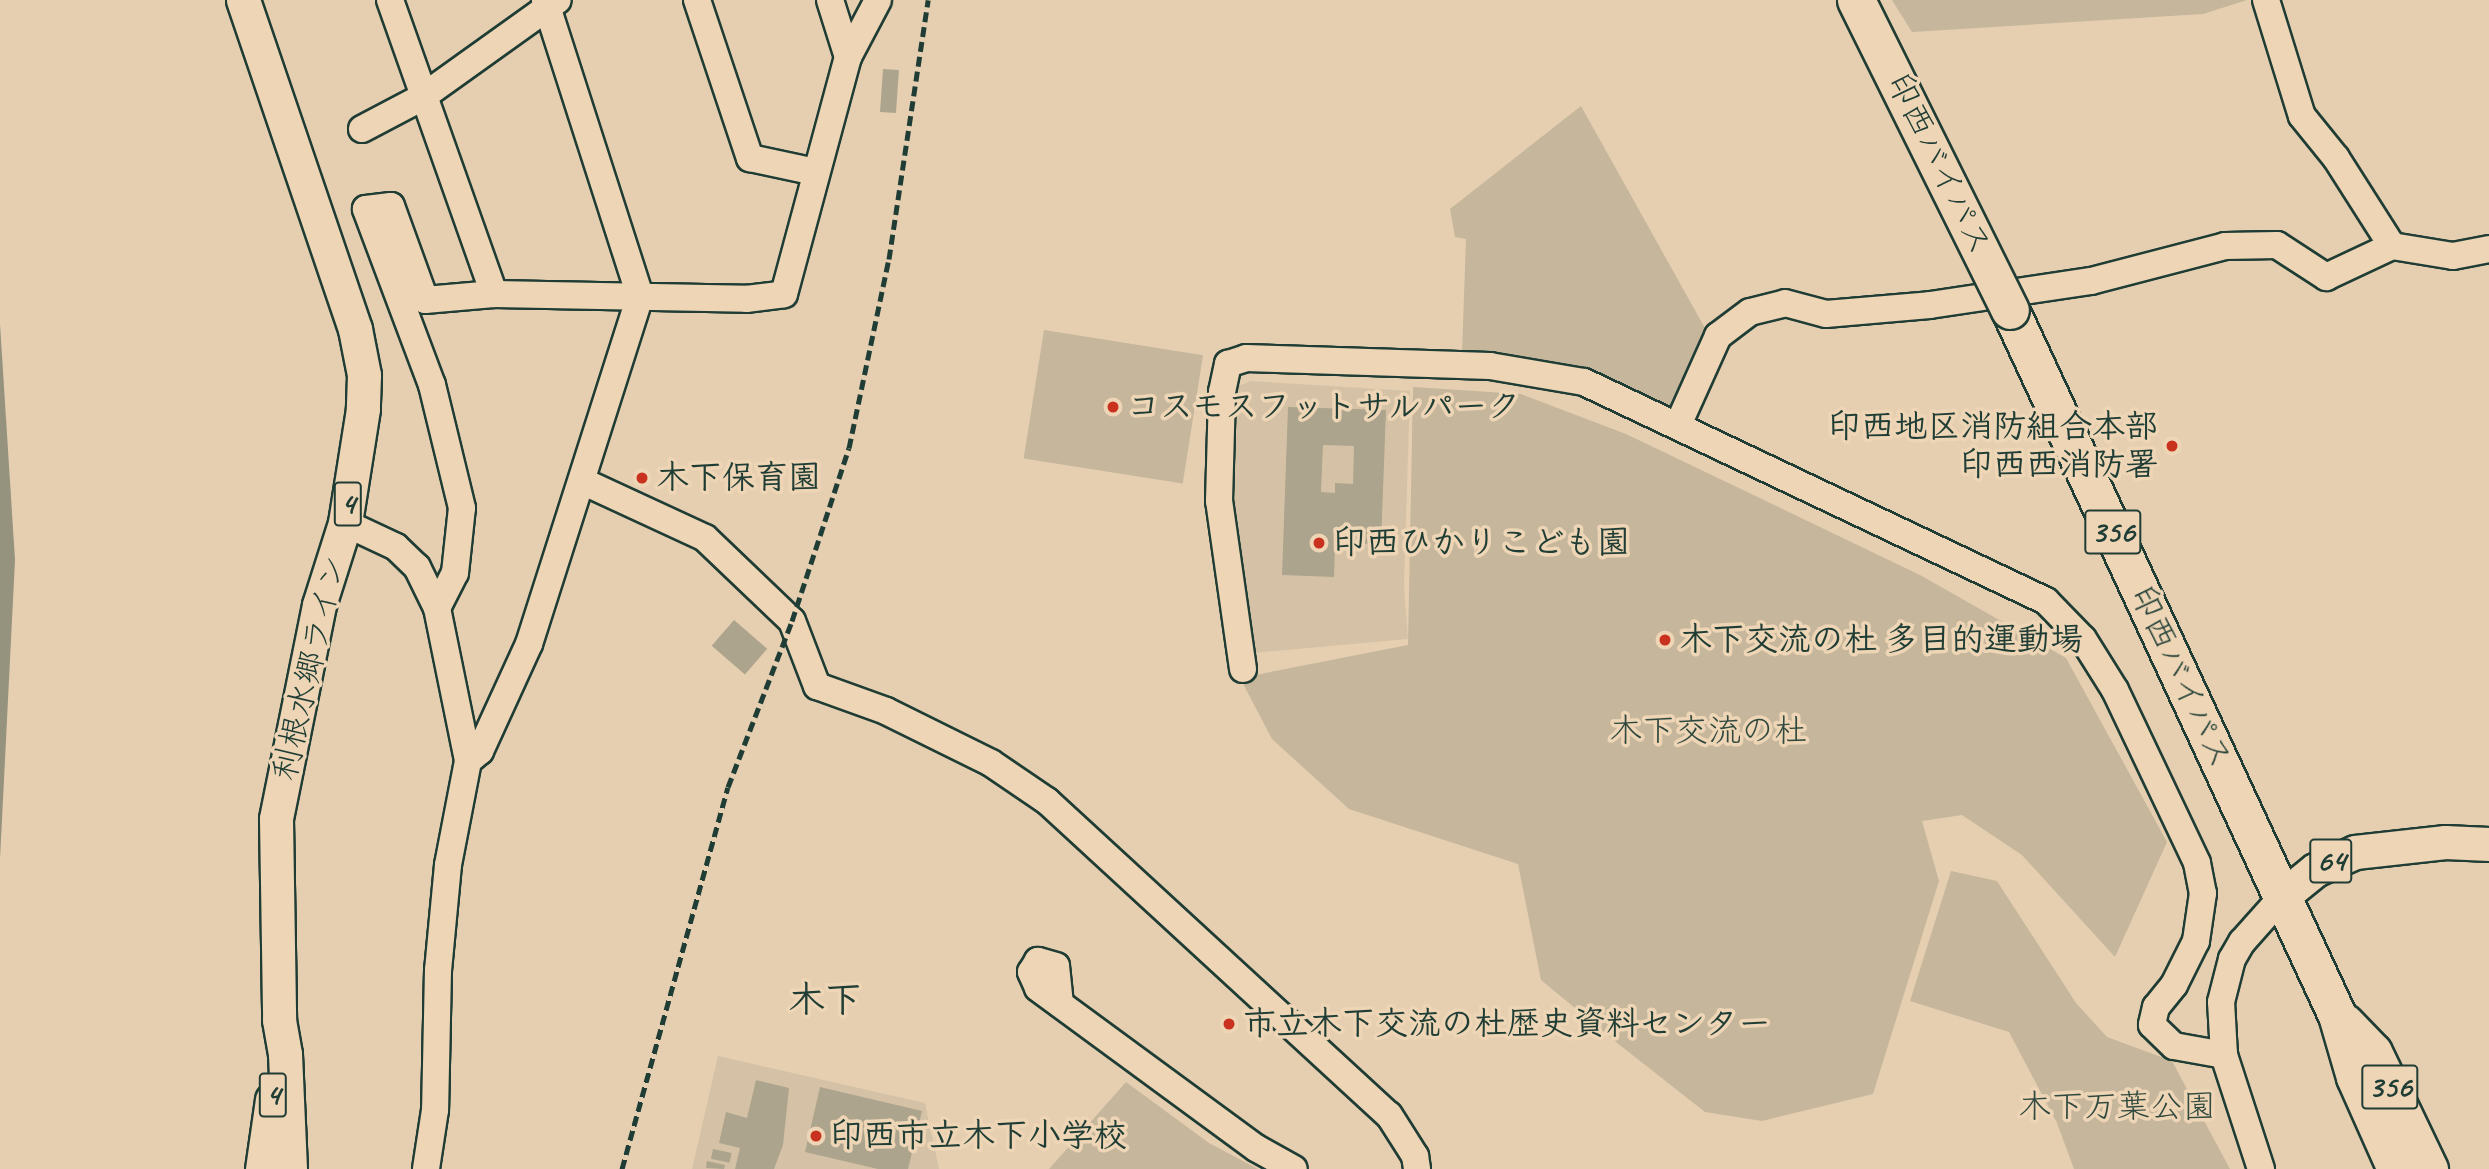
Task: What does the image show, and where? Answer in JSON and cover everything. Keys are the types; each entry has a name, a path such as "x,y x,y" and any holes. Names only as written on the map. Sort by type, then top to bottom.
{"highway":[{"name":"印西バイパス","path":"1856,0 2010,310 2283,896 2337,1015 2355,1077 2396,1169"},
{"name":"印西バイパス","path":"2337,1015 2373,1052 2429,1169"}],"main road":[{"name":"利根水郷ライン","path":"243,0 357,340 363,409 345,523 319,605 276,819 278,1020 262,1169"},
{"name":"64","path":"2283,896 2315,870 2355,852 2445,842 2489,844"},
{"name":"利根水郷ライン","path":"278,1020 285,1054 290,1169"}],"street":[{"path":"390,0 421,98 494,294"},
{"path":"697,0 750,158 816,172"},
{"path":"831,0 848,57"},
{"path":"437,608 455,573 462,508 432,385 366,209 391,206 425,300 494,294 747,299 784,293 848,57 878,0"},
{"path":"2266,0 2302,116 2336,158 2392,246"},
{"path":"362,129 421,98 550,3 640,296 584,482 529,644 480,751 468,761"},
{"path":"1678,425 1718,335 1750,312 1785,303 1826,314 1930,304 2091,281 2225,246 2277,245 2326,276 2392,246 2453,256 2489,249"},
{"path":"1242,669 1219,501 1224,370 1233,360 1518,368 1584,382 1918,543 2006,579 2046,601 2082,639 2115,690 2186,835 2203,892 2196,941 2174,985 2156,1007 2152,1025 2174,1046 2224,1055"},
{"path":"584,482 705,538 792,621 817,686 886,711 991,763 1047,801 1389,1115 1415,1156 1417,1169"},
{"path":"345,523 396,547 417,567 437,608 468,761 448,865 438,970 435,1110 426,1169"},
{"path":"2262,1169 2224,1055 2221,1002 2232,959 2252,927 2283,896"},
{"path":"1060,1004 1256,1148 1294,1169"}],"shaded area":[{"path":"0,324 15,560 0,859"},
{"name":"印西ひかりこども園","path":"1251,381 1410,391 1404,585 1408,639 1253,653 1227,476 1233,388"},
{"name":"印西市立木下小学校","path":"718,1056 925,1103 939,1169 692,1169"}],"green space":[{"path":"1892,0 2247,0 2203,14 1912,32"},
{"path":"1581,106 1706,330 1710,344 1671,411 1522,359 1462,352 1466,239 1455,237 1450,209"},
{"name":"コスモスフットサルパーク","path":"1044,330 1203,355 1183,484 1024,458"},
{"name":"木下交流の杜","path":"1413,387 1521,394 1626,434 1920,575 2066,658 2167,842 2115,957 2022,855 1962,815 1922,821 1939,881 1873,1094 1762,1121 1705,1112 1621,1046 1541,980 1518,864 1349,809 1272,739 1240,678 1408,645"},
{"name":"木下万葉公園","path":"1951,871 1997,881 2076,1003 2107,1037 2172,1061 2230,1169 2074,1169 2057,1123 2009,1032 1910,1001"},
{"path":"1126,1082 1209,1143 1258,1169 1049,1169"}],"building":[{"path":"883,69 899,70 896,113 880,112"},
{"path":"1288,407 1386,410 1381,544 1335,543 1334,577 1282,575","holes":["1323,445 1354,446 1353,484 1335,483 1335,493 1321,492"]},
{"path":"734,620 767,649 745,675 712,646"},
{"path":"756,1080 789,1088 783,1145 774,1169 735,1169 740,1148 719,1143 726,1112 747,1118"},
{"path":"820,1087 922,1111 908,1169 878,1169 805,1152"},
{"path":"713,1149 732,1153 730,1163 711,1159"},
{"path":"707,1161 725,1165 724,1169 706,1168"}],"railway":[{"path":"622,1169 728,787 792,621 849,448 889,259 928,0"}],"place":[{"name":"コスモスフットサルパーク","path":"1113,407"},
{"name":"印西地区消防組合本部 印西西消防署","path":"2172,446"},
{"name":"木下保育園","path":"642,478"},
{"name":"印西ひかりこども園","path":"1319,543"},
{"name":"木下交流の杜 多目的運動場","path":"1665,640"},
{"name":"市立木下交流の杜歴史資料センター","path":"1229,1024"},
{"name":"印西市立木下小学校","path":"816,1136"}],"district":[{"name":"木下","path":"825,1000"}]}
